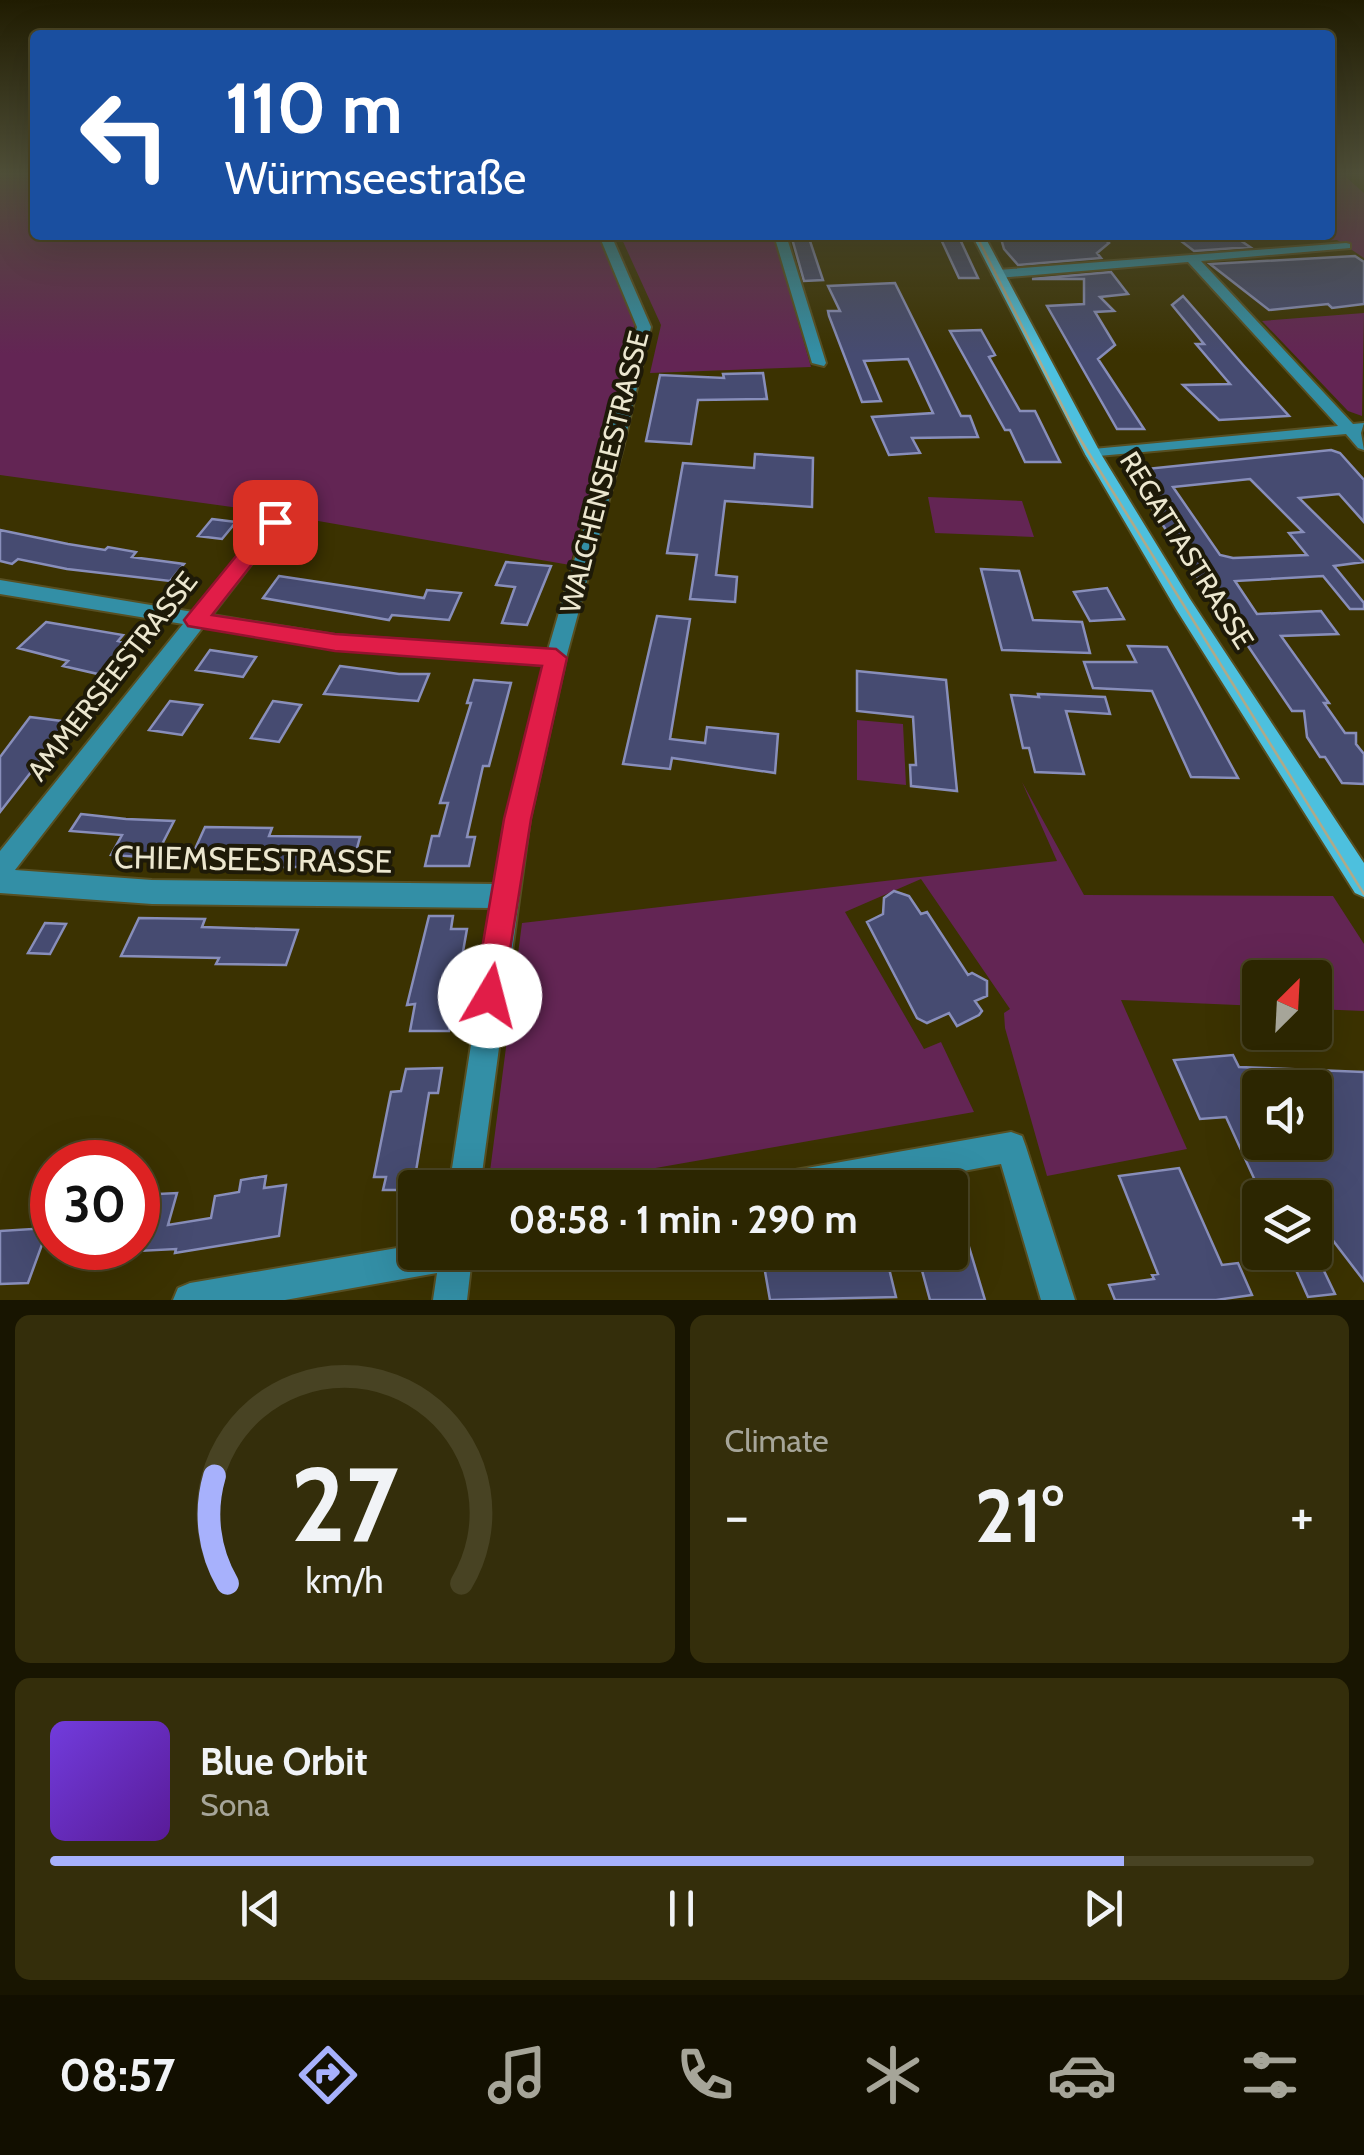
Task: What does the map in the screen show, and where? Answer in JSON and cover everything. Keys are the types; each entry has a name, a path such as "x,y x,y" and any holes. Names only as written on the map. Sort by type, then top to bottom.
{"main road":[{"name":"REGATTASTRASSE","path":"981,240 1092,454 1364,885"}],"street":[{"name":"WALCHENSEESTRASSE","path":"467,1170 518,819 556,658 615,448 644,327 608,240"},
{"path":"781,240 818,363"},
{"path":"998,274 1346,246"},
{"path":"1190,258 1357,428 1364,445"},
{"path":"1092,454 1357,428"},
{"name":"AMMERSEESTRASSE","path":"0,870 275,522"},
{"path":"0,587 335,642 556,658"},
{"name":"CHIEMSEESTRASSE","path":"0,881 152,892 505,896"},
{"path":"884,1170 1012,1147 1058,1300"},
{"path":"190,1300 398,1264"},
{"path":"450,1300 456,1270"}],"shaded area":[{"path":"0,233 30,233 30,240 601,240 635,324 570,565 261,511 0,475"},
{"path":"1335,233 1364,233 1364,258 1337,240 1308,242 1305,240 1335,240"},
{"path":"622,240 774,240 811,367 650,373 661,325"},
{"path":"1364,313 1362,416 1348,411 1262,321"},
{"path":"928,497 1022,501 1034,537 935,533"},
{"path":"857,720 903,724 906,785 857,780"},
{"path":"1022,782 1084,895 1333,896 1364,944 1364,1011 1332,1010 1332,960 1242,960 1242,1005 1121,1000 1187,1149 1047,1176 1005,1028 1004,1013 1010,1009 921,879 845,912 924,1049 941,1042 974,1112 644,1170 490,1170 522,923 1057,861"}],"building":[{"path":"792,240 810,240 823,280 804,281"},
{"path":"941,240 960,240 978,278 959,278"},
{"path":"1001,240 1109,243 1097,253 1101,258 1018,265"},
{"path":"1240,240 1250,247 1194,251 1181,241"},
{"path":"1355,256 1364,262 1364,304 1332,308 1328,304 1269,310 1210,264"},
{"path":"1111,272 1128,294 1100,297 1114,311 1095,312 1115,345 1098,359 1144,429 1117,429 1047,306 1084,304 1084,279 1032,279"},
{"path":"895,283 961,416 970,416 978,437 912,438 920,453 889,455 872,417 933,413 908,359 864,361 881,401 862,402 829,316 828,311 840,311 828,286"},
{"path":"1183,296 1289,416 1219,420 1183,385 1230,384 1196,344 1204,344 1172,305"},
{"path":"981,330 995,355 989,357 1020,411 1035,411 1060,462 1025,462 950,331"},
{"path":"763,373 767,399 698,400 691,444 646,441 660,375 724,378 723,374"},
{"path":"1331,450 1340,453 1364,480 1364,522 1339,494 1299,498 1364,562 1334,566 1364,603 1364,609 1350,609 1323,576 1235,581 1257,614 1321,611 1338,634 1281,636 1329,703 1324,703 1345,733 1356,733 1356,744 1364,754 1364,784 1342,783 1325,757 1320,757 1307,737 1304,711 1292,711 1246,643 1241,643 1127,471","holes":["1250,479 1303,532 1289,533 1307,555 1220,555 1173,487"]},
{"path":"755,454 813,458 812,507 725,501 716,575 737,577 735,602 690,599 697,555 667,553 683,463 754,468"},
{"path":"212,519 236,522 222,539 198,536"},
{"path":"0,530 136,552 132,557 184,564 170,581 18,559 12,564 0,561"},
{"path":"506,562 551,566 527,625 502,623 515,587 496,585"},
{"path":"981,569 1019,571 1033,620 1082,622 1090,653 1002,650"},
{"path":"279,576 424,598 427,590 461,593 449,620 392,615 389,620 263,598"},
{"path":"1107,588 1124,619 1090,621 1074,592"},
{"path":"657,616 690,619 670,739 705,743 707,727 778,734 775,773 672,758 670,769 623,764"},
{"path":"46,622 123,635 118,641 126,643 98,674 63,666 68,661 18,648"},
{"path":"1128,646 1167,647 1238,778 1191,777 1152,691 1093,688 1084,662 1136,662"},
{"path":"210,650 256,657 243,677 196,670"},
{"path":"340,666 429,674 418,701 324,694"},
{"path":"857,671 946,680 957,791 911,786 910,765 916,765 913,717 857,711"},
{"path":"474,680 511,683 489,766 483,766 467,837 475,837 469,866 425,866 432,836 439,836 448,803 440,803 471,703 467,703"},
{"path":"1038,694 1105,697 1110,714 1066,711 1084,774 1035,772 1029,748 1023,748 1011,695 1039,697"},
{"path":"170,701 202,705 182,735 149,730"},
{"path":"273,701 301,705 279,742 251,738"},
{"path":"30,717 70,722 0,812 0,757"},
{"path":"81,814 174,821 155,858 111,855 122,835 70,831"},
{"path":"205,827 272,828 269,836 360,837 352,867 275,867 277,860 191,858"},
{"path":"894,891 909,896 921,914 927,912 968,975 972,973 987,981 987,996 975,1001 982,1011 979,1015 957,1026 949,1013 927,1023 917,1018 867,922 883,914 884,898"},
{"path":"429,916 453,916 451,929 467,929 449,1031 410,1031 415,1004 407,1005"},
{"path":"139,918 205,919 202,927 298,930 286,965 216,964 219,958 121,956"},
{"path":"45,923 66,924 50,954 28,953"},
{"path":"1233,1055 1239,1067 1314,1070 1242,1070 1242,1152 1226,1117 1200,1119 1174,1060"},
{"path":"442,1068 438,1093 429,1093 416,1170 398,1170 398,1190 383,1190 386,1177 374,1177 391,1092 401,1091 406,1069"},
{"path":"1332,1071 1364,1072 1364,1281 1332,1239 1332,1180 1255,1180 1246,1160 1332,1160"},
{"path":"1179,1168 1222,1265 1238,1263 1252,1295 1216,1300 1115,1300 1109,1285 1154,1279 1152,1275 1158,1274 1119,1176"},
{"path":"266,1176 264,1188 286,1185 279,1236 175,1253 176,1249 160,1250 160,1194 177,1193 168,1225 211,1218 215,1196 239,1192 241,1180"},
{"path":"30,1229 33,1270 28,1283 0,1284 0,1231"},
{"path":"968,1244 985,1300 930,1300 922,1270 968,1270"},
{"path":"765,1270 889,1270 896,1297 770,1300"},
{"path":"1296,1270 1324,1270 1335,1294 1308,1297"}],"tram line":[{"path":"979,240 1075,431 1364,894"}],"route":[{"path":"275,522 250,548 196,620 335,642 556,658 518,819 490,996"}]}
